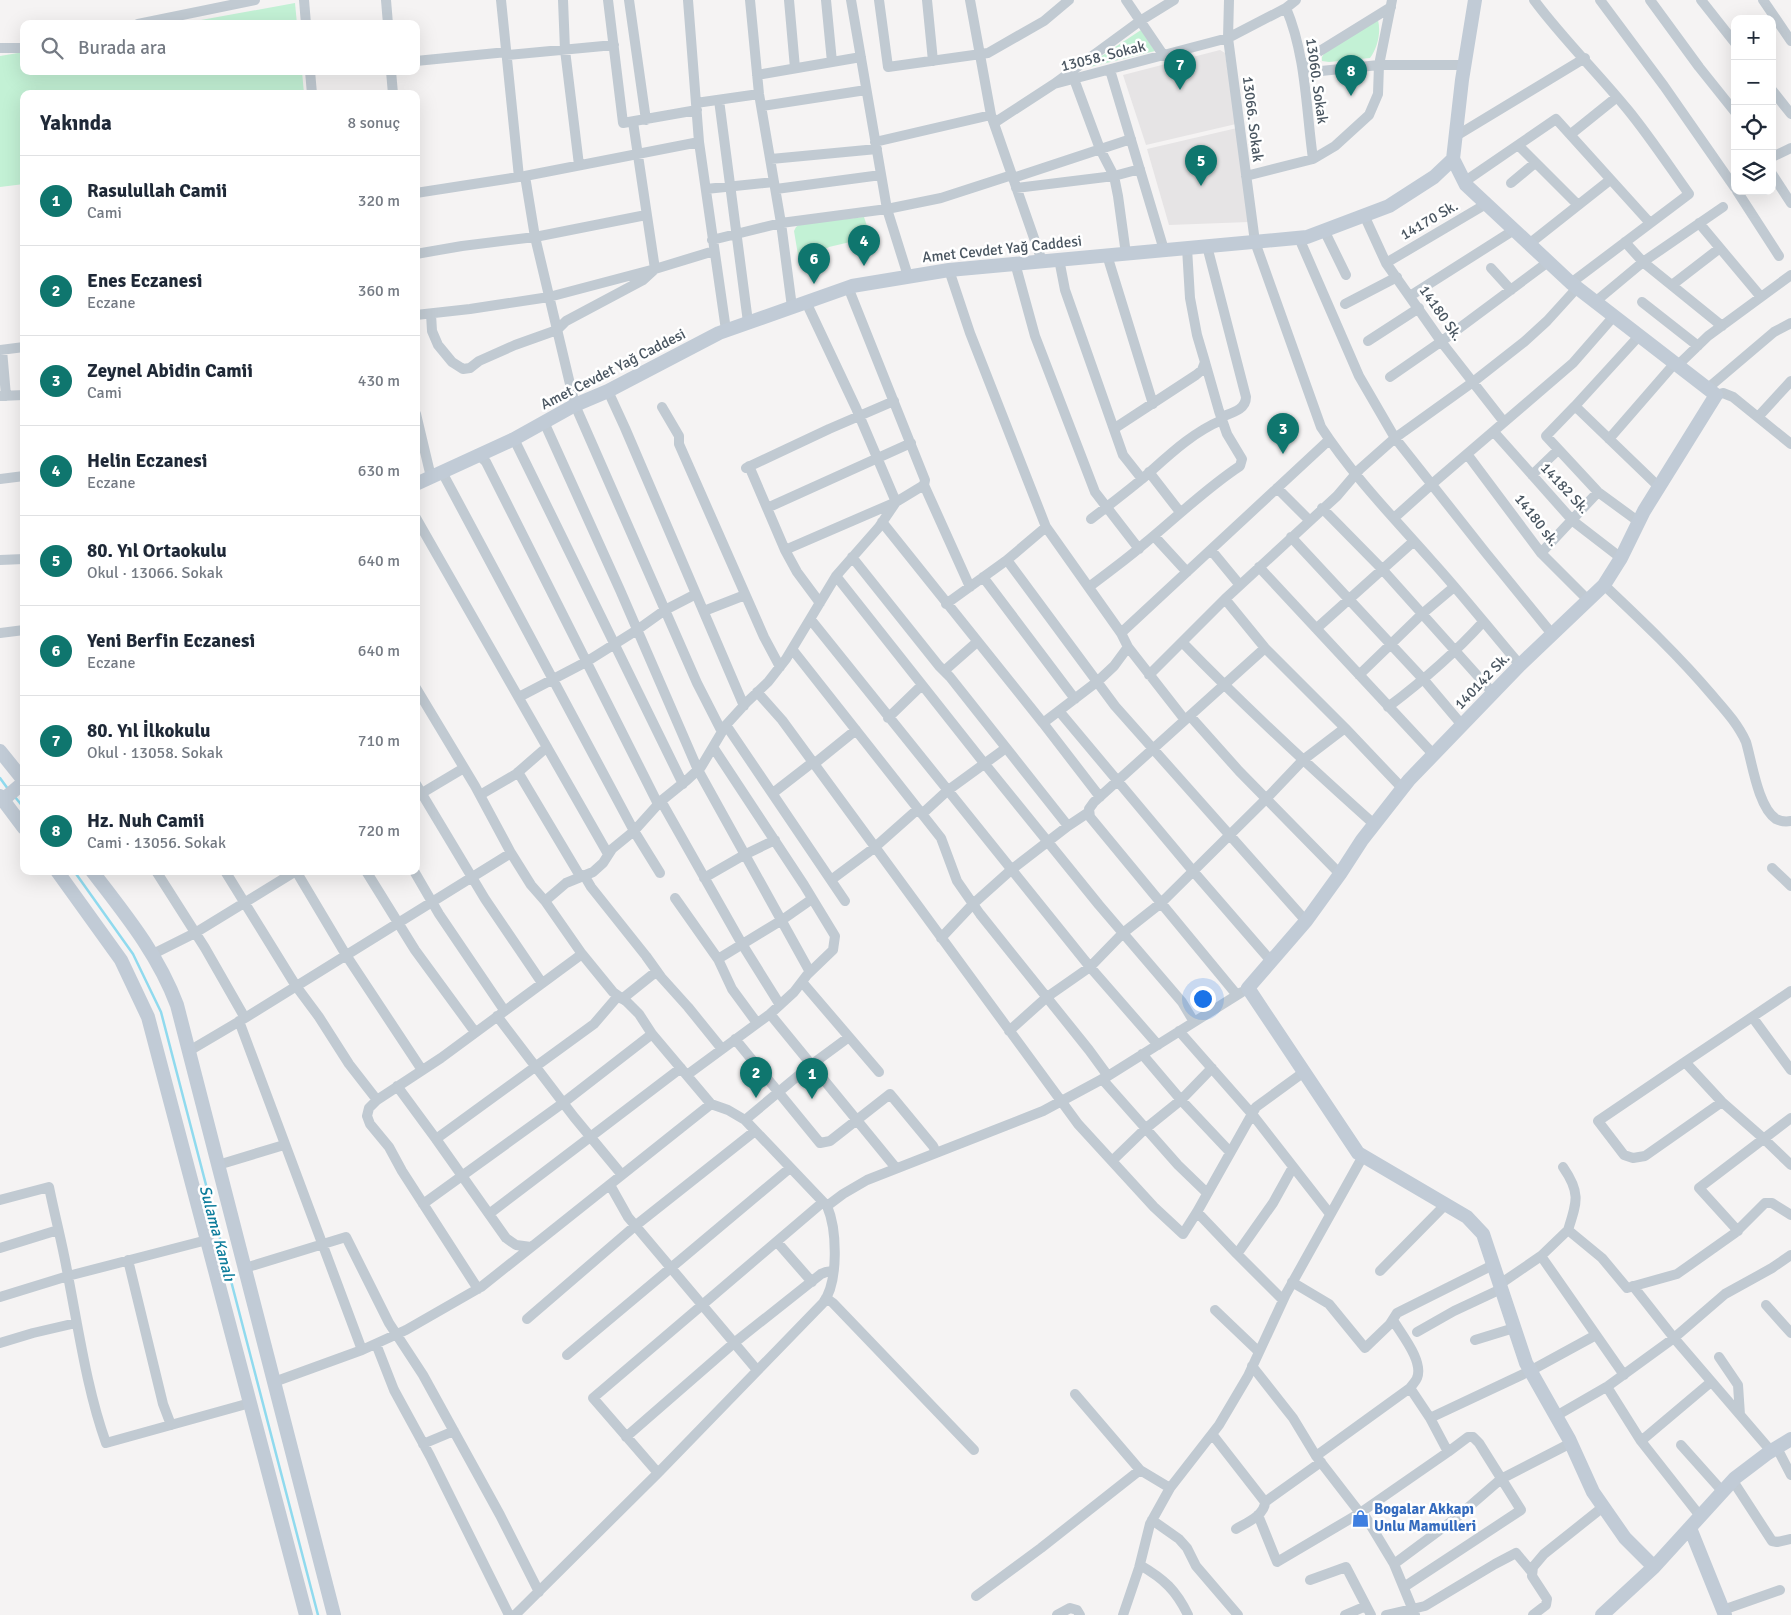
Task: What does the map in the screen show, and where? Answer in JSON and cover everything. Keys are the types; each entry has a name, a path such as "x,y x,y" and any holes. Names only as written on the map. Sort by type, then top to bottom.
{"street":[{"path":"158,20 255,0"},
{"path":"304,0 306,20"},
{"path":"386,0 388,20"},
{"path":"501,0 522,176 575,405 698,683 724,729 773,793 845,901"},
{"path":"563,0 565,50 579,165"},
{"path":"608,0 623,123 646,120 719,100 759,94"},
{"path":"629,0 646,120"},
{"path":"688,0 699,142 726,330"},
{"path":"750,0 759,94 781,222 792,307"},
{"path":"789,0 796,68"},
{"path":"826,0 832,62"},
{"path":"851,0 887,209 908,276"},
{"path":"879,0 888,67 988,54 1044,21 1069,0"},
{"path":"927,0 933,61"},
{"path":"970,0 992,119 1042,261"},
{"path":"1126,0 1164,56"},
{"path":"770,159 876,145 992,119 1054,84 1140,21 1174,0"},
{"name":"13066. Sokak","path":"1229,0 1228,38 1254,242 1321,427 1355,475 1520,665"},
{"name":"13058. Sokak","path":"1054,84 1228,38 1286,8 1296,0"},
{"path":"1474,0 1453,159 1464,182 1548,262 1595,302 1712,391 1733,397 1790,440"},
{"path":"1149,674 1239,584 1337,496 1355,475 1395,438 1473,382 1547,322 1574,285 1625,242 1689,194 1618,97 1585,58 1551,23 1534,0"},
{"path":"1600,0 1664,86 1731,182"},
{"path":"1650,0 1699,68 1731,107"},
{"path":"1701,0 1731,38"},
{"path":"1763,0 1791,41"},
{"path":"1246,176 1313,159 1335,146 1369,115 1378,94 1379,65 1392,3"},
{"path":"1303,70 1315,54 1392,3"},
{"name":"13060. Sokak","path":"1286,8 1294,27 1303,70 1313,159"},
{"path":"420,61 614,45"},
{"path":"0,48 20,48"},
{"path":"758,75 861,57"},
{"path":"1456,136 1585,58"},
{"path":"1303,70 1322,71 1379,65 1464,66"},
{"path":"1110,70 1164,250"},
{"path":"310,75 312,90"},
{"path":"391,75 393,90"},
{"path":"1074,79 1100,149 1114,176 1126,254"},
{"path":"762,106 866,90"},
{"path":"1776,95 1791,114"},
{"path":"1571,134 1618,97"},
{"path":"719,100 748,322"},
{"path":"1464,182 1556,119 1650,223"},
{"path":"633,122 654,269"},
{"path":"712,240 781,222 887,209 941,198 1014,180 1131,139"},
{"path":"420,192 522,176 699,142"},
{"path":"1518,145 1578,205"},
{"path":"1776,155 1791,148"},
{"name":"Amet Cevdet Yağ Caddesi","path":"420,482 514,439 575,405 608,391 726,330 848,287 949,270 1307,237 1390,206 1434,177 1453,159"},
{"path":"1511,182 1535,163"},
{"path":"1014,180 1114,176 1140,168"},
{"path":"706,189 775,186 881,175"},
{"path":"1529,244 1610,180"},
{"path":"1776,180 1791,203"},
{"path":"1740,195 1779,256"},
{"name":"14170 Sk.","path":"1386,262 1486,204"},
{"path":"1595,302 1643,262 1723,207"},
{"name":"14180 Sk.","path":"1364,215 1386,262 1442,341 1504,422"},
{"path":"420,253 535,237 646,216"},
{"path":"1699,222 1761,297"},
{"path":"1324,230 1346,275"},
{"path":"1410,296 1514,230"},
{"path":"1299,238 1359,376 1395,438 1552,634"},
{"path":"1625,242 1643,262 1722,326"},
{"path":"1091,519 1167,456 1206,427 1237,410 1246,402 1207,246"},
{"path":"1089,587 1139,549 1220,479 1240,466 1242,459 1227,434 1197,335 1190,298 1187,248"},
{"path":"1672,285 1720,248"},
{"path":"420,315 549,297 714,252"},
{"path":"1107,255 1152,404"},
{"path":"1059,259 1065,290 1123,455 1180,512"},
{"path":"1390,377 1548,262"},
{"path":"1015,263 1035,336 1095,492 1139,549"},
{"path":"1491,268 1511,290"},
{"path":"431,314 432,332 438,345 457,367 463,369 470,368 479,361 557,330 566,321 643,280 654,269"},
{"path":"949,270 970,333 1046,527 1121,633 1128,647 1149,674 1187,718 1340,874"},
{"path":"1609,440 1677,364 1722,326 1791,275"},
{"path":"1345,304 1397,277"},
{"path":"848,287 911,443 925,480 924,485 970,587"},
{"path":"806,302 860,415 896,502"},
{"path":"1642,302 1698,346"},
{"path":"1368,341 1418,308"},
{"path":"1394,518 1573,363 1614,316"},
{"path":"1712,391 1774,332 1791,323"},
{"path":"1639,336 1546,436 1598,492 1639,522"},
{"path":"20,348 1,350 3,396 20,395"},
{"path":"1115,428 1196,375 1202,370 1205,362"},
{"path":"1758,417 1791,381"},
{"path":"608,391 626,428 744,706"},
{"name":"140142 Sk.","path":"1246,988 1306,920 1362,840 1402,788 1520,665 1604,585 1621,558 1712,391"},
{"path":"820,603 796,572 768,508 747,467 894,401"},
{"path":"662,406 680,436 679,444 745,595 780,667"},
{"path":"1575,406 1658,487"},
{"path":"544,422 698,770 810,972"},
{"path":"420,426 436,474 553,680 634,831 660,873"},
{"name":"14182 Sk.","path":"1494,432 1573,521 1621,558"},
{"path":"514,439 683,784"},
{"path":"1121,633 1329,440"},
{"path":"768,508 911,443"},
{"path":"1532,475 1558,450"},
{"path":"478,454 486,462 586,662 660,803 742,944 780,1005"},
{"name":"14180 sk.","path":"1467,454 1541,553 1588,600"},
{"path":"0,479 20,476"},
{"path":"785,550 896,502 924,485"},
{"path":"1277,488 1309,520"},
{"path":"1541,553 1573,521 1598,492"},
{"path":"545,901 566,883 593,872 603,863 608,854 634,831 660,803 698,770 724,729 780,667 811,620 836,576 882,522 896,502"},
{"path":"1322,508 1382,569 1493,694"},
{"path":"882,522 1100,796"},
{"path":"420,525 608,854"},
{"path":"946,604 1007,560 1046,527"},
{"path":"1154,536 1187,572"},
{"path":"1291,537 1424,680 1462,725"},
{"path":"1317,628 1414,541"},
{"path":"1211,550 1239,584"},
{"path":"852,557 1068,826"},
{"path":"0,560 20,559"},
{"path":"1007,560 1115,706 1152,750 1306,920"},
{"path":"1259,567 1433,754"},
{"path":"836,576 1047,842 1182,1002 1194,1022"},
{"path":"983,577 1075,699"},
{"path":"1604,585 1686,665 1728,714 1742,732 1765,806 1776,819 1786,822 1791,821"},
{"path":"1359,675 1422,614 1454,587"},
{"path":"519,697 586,662 665,610 696,594"},
{"path":"704,611 745,595"},
{"path":"1225,599 1265,648 1402,788"},
{"path":"811,620 1090,967 1158,1045"},
{"path":"1388,707 1424,680 1455,652 1483,622"},
{"path":"0,633 20,630"},
{"path":"944,671 977,642"},
{"path":"1182,642 1303,760 1375,825"},
{"path":"1042,723 1098,681 1114,666 1128,647"},
{"path":"1265,648 1100,796 1089,809 1090,818 1161,903 1246,988 1358,1153 1467,1217 1482,1234 1526,1363 1571,1443 1593,1492 1625,1538 1654,1567"},
{"path":"792,649 942,838 957,881 973,904 1089,1050 1105,1078 1145,1129 1178,1166 1207,1194"},
{"path":"888,718 922,685"},
{"path":"757,692 782,720 1078,1124 1154,1208 1183,1234 1256,1107 1304,1072"},
{"path":"420,695 531,885 545,901 582,954 613,992 639,1014 652,1034 712,1104 728,1110 745,1120 825,1204 834,1225 833,1271 826,1298 658,1474 514,1615"},
{"path":"1059,711 1271,961"},
{"path":"1009,1031 1047,997 1090,967 1123,933 1161,903 1303,760 1345,728"},
{"path":"773,793 856,730"},
{"path":"489,1214 572,1150 684,1072 722,1049 770,1014 794,992 810,972 833,950 835,936 775,840 713,747"},
{"path":"480,795 518,772 547,748"},
{"path":"831,880 1006,748"},
{"path":"0,751 20,779"},
{"path":"420,794 464,768"},
{"path":"518,772 582,876 722,1049"},
{"path":"20,785 2,800 20,823"},
{"path":"420,797 472,876 485,900 542,983"},
{"path":"940,938 973,904 1011,870 1089,812"},
{"path":"704,878 775,840"},
{"path":"189,1051 511,852"},
{"path":"1772,868 1791,886"},
{"path":"60,875 121,960 148,1017 306,1615"},
{"path":"95,875 153,954 169,982 178,1005 334,1615"},
{"path":"159,875 195,932 242,1020 284,1145 362,1350"},
{"path":"228,875 296,986 319,1017 349,1064 377,1100"},
{"path":"153,954 195,932 289,875"},
{"path":"298,875 346,955 422,1070"},
{"path":"368,875 434,979 475,1032"},
{"path":"416,875 535,1067 622,1175"},
{"path":"675,898 718,959 732,989 757,1023"},
{"path":"718,959 782,920 812,899"},
{"path":"478,1289 389,1147 370,1124 367,1116 369,1108 377,1100 422,1070 582,954"},
{"path":"436,1139 594,1024 620,997 657,971"},
{"path":"802,982 879,1072"},
{"path":"658,1474 593,1398 777,1242 825,1204 867,1180 1043,1111 1105,1078 1246,988"},
{"path":"1722,1102 1645,1156 1633,1158 1624,1155 1598,1121 1791,991"},
{"path":"770,1014 896,1168"},
{"path":"1753,1018 1791,1070"},
{"path":"1179,1031 1252,1114 1330,1214"},
{"path":"423,1204 563,1103 652,1034"},
{"path":"745,1120 811,1065 849,1037"},
{"path":"735,1039 820,1142 830,1141 890,1094 936,1152"},
{"path":"1142,1054 1181,1100 1230,1152"},
{"path":"1685,1062 1722,1102 1764,1138 1791,1165"},
{"path":"1112,1161 1145,1129 1181,1100 1212,1068"},
{"path":"397,1086 506,1238 516,1245 532,1247"},
{"path":"274,1382 362,1350 396,1335 478,1289 712,1104"},
{"path":"1738,1231 1699,1188 1791,1118"},
{"path":"527,1319 635,1226 755,1131"},
{"path":"218,1165 284,1145"},
{"path":"1123,1615 1140,1565 1152,1520 1170,1488 1219,1425 1252,1366 1292,1282 1362,1156"},
{"path":"1237,1254 1273,1203 1293,1167"},
{"path":"567,1355 790,1168"},
{"path":"1417,1332 1501,1286 1541,1256 1568,1230 1575,1203 1575,1188 1563,1168"},
{"path":"610,1185 628,1218 757,1370"},
{"path":"0,1200 49,1187 76,1324 100,1426 106,1443 250,1403"},
{"path":"1568,1230 1602,1258 1627,1288 1677,1274 1738,1231 1766,1203 1772,1203 1791,1215"},
{"path":"1380,1271 1445,1205"},
{"path":"1197,1212 1283,1300"},
{"path":"0,1248 58,1230"},
{"path":"245,1268 322,1246 346,1237 389,1323 424,1375 539,1592"},
{"path":"0,1298 68,1276 207,1240"},
{"path":"777,1242 812,1282"},
{"path":"1556,1416 1624,1375 1674,1338 1725,1294 1772,1268 1791,1255"},
{"path":"1541,1256 1624,1375"},
{"path":"128,1260 163,1404 171,1425"},
{"path":"1292,1282 1329,1304 1365,1348 1397,1314 1493,1264"},
{"path":"626,1437 734,1343 823,1273 833,1271"},
{"path":"1633,1286 1711,1382 1774,1449 1791,1475"},
{"path":"826,1298 833,1303 974,1450"},
{"path":"1766,1304 1787,1321 1791,1333"},
{"path":"1215,1310 1259,1352"},
{"path":"1265,1502 1410,1388 1417,1378 1418,1366 1415,1357 1393,1320"},
{"path":"0,1343 33,1333 76,1324"},
{"path":"1475,1340 1514,1328"},
{"path":"1430,1418 1530,1370 1596,1335"},
{"path":"376,1344 394,1390 424,1444 508,1615"},
{"path":"1719,1357 1738,1385 1740,1415"},
{"path":"1252,1366 1292,1418 1319,1459 1361,1512 1394,1564 1414,1612"},
{"path":"1641,1441 1711,1382"},
{"path":"1607,1387 1641,1441 1700,1516"},
{"path":"1410,1388 1430,1418 1448,1452"},
{"path":"1075,1394 1140,1470 1170,1488"},
{"path":"424,1444 454,1432"},
{"path":"1212,1434 1265,1502 1265,1507 1258,1515 1236,1529"},
{"path":"1258,1515 1277,1562 1361,1512 1468,1437 1473,1437 1521,1510 1404,1587"},
{"path":"1602,1615 1654,1567 1733,1481 1774,1449 1791,1439"},
{"path":"1394,1564 1456,1518 1502,1479 1571,1443"},
{"path":"1681,1446 1723,1492"},
{"path":"976,1596 1041,1548 1140,1470"},
{"path":"1733,1481 1772,1541 1791,1539"},
{"path":"1531,1571 1544,1554 1603,1507"},
{"path":"1152,1520 1179,1539 1187,1548 1196,1566 1238,1615"},
{"path":"1690,1528 1724,1612 1780,1590"},
{"path":"1386,1615 1414,1612 1516,1553 1531,1571 1532,1576 1547,1599 1546,1605 1533,1615"},
{"path":"1140,1565 1159,1576 1171,1587 1188,1615"},
{"path":"1310,1580 1346,1567 1369,1611 1348,1614"},
{"path":"1057,1615 1070,1608 1076,1610 1080,1615"}],"shaded area":[{"path":"1220,50 1225,53 1236,124 1146,145 1123,75"},
{"path":"1237,128 1249,222 1169,225 1147,149"}],"green space":[{"path":"295,3 297,20 201,20"},
{"path":"1378,20 1378,39 1370,58 1322,61 1325,52"},
{"path":"1141,30 1155,51 1090,67 1088,65"},
{"path":"20,53 20,75 302,75 304,90 20,90 20,184 0,187 0,56"},
{"path":"864,217 869,232 867,238 829,247 817,254 804,257 798,255 794,231 800,224"}],"waterway":[{"name":"Sulama Kanalı","path":"0,778 8,789"},
{"name":"Sulama Kanalı","path":"15,797 20,803"},
{"name":"Sulama Kanalı","path":"77,875 133,954 161,1012 318,1615"}],"place":[{"name":"80. Yıl İlkokulu","path":"1180,90"},
{"name":"Hz. Nuh Camii","path":"1351,96"},
{"name":"80. Yıl Ortaokulu","path":"1201,186"},
{"name":"Helin Eczanesi","path":"864,266"},
{"name":"Yeni Berfin Eczanesi","path":"814,284"},
{"name":"Zeynel Abidin Camii","path":"1283,454"},
{"name":"Enes Eczanesi","path":"756,1098"},
{"name":"Rasulullah Camii","path":"812,1099"},
{"name":"Bogalar Akkapı Unlu Mamulleri","path":"1360,1518"}]}
